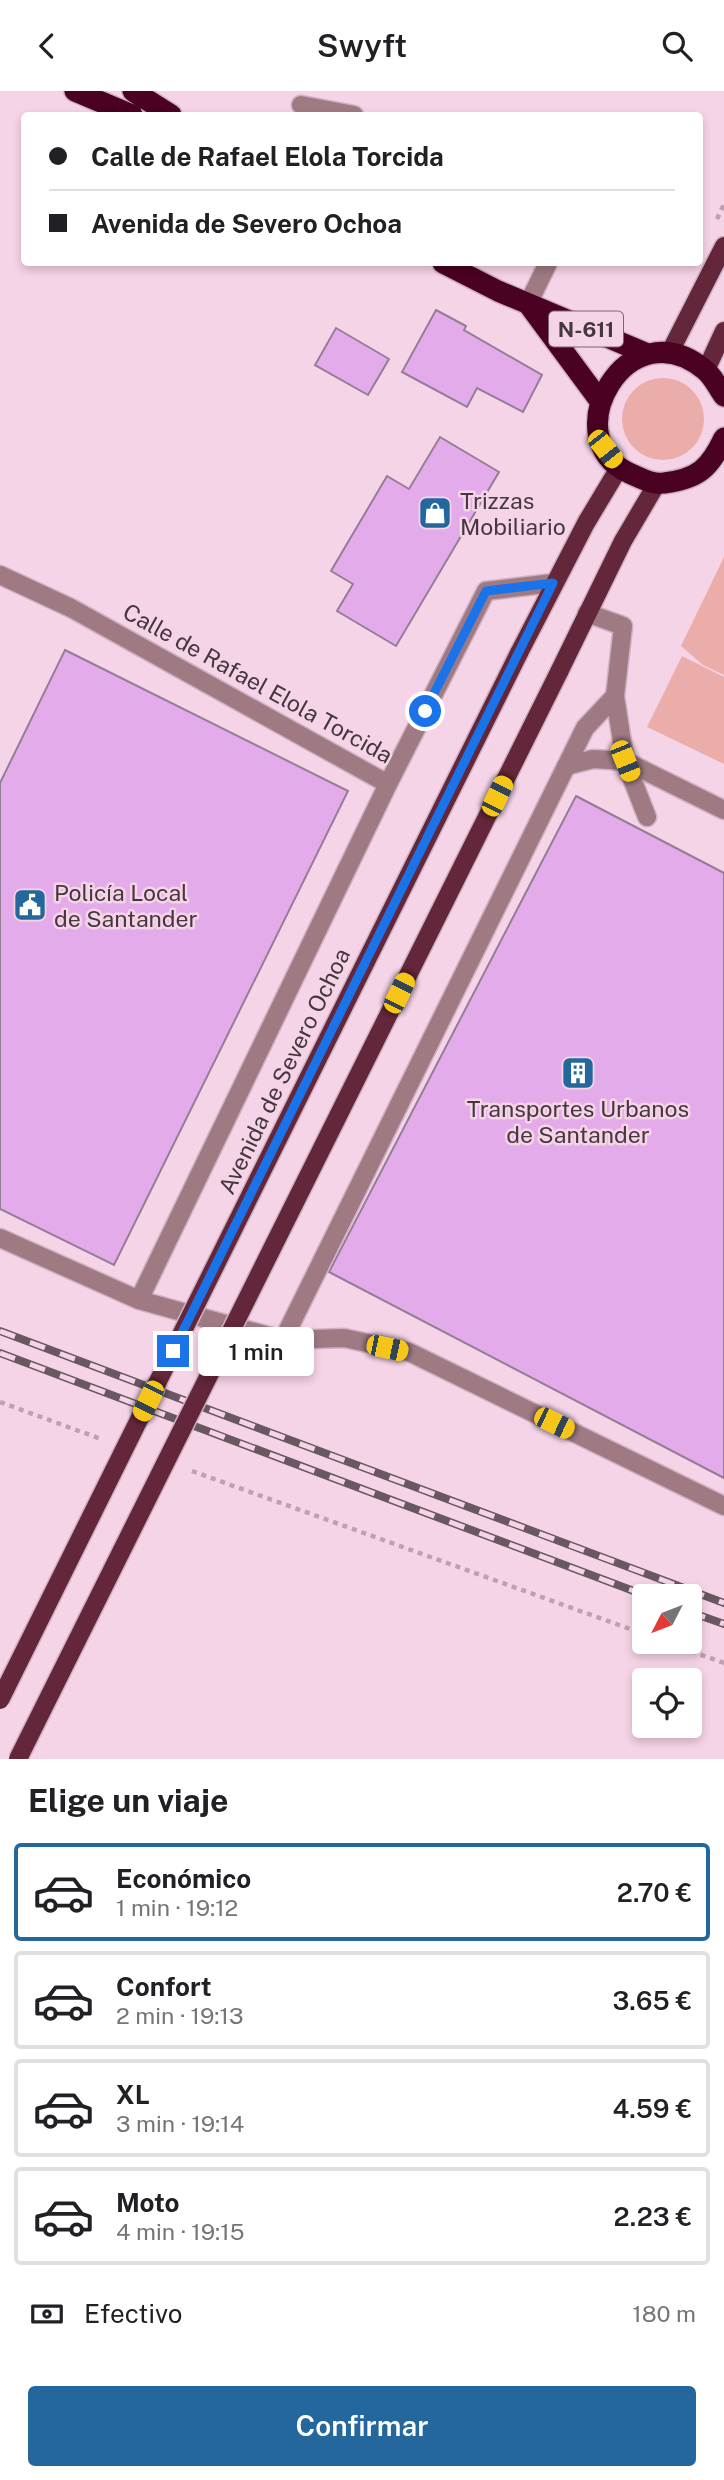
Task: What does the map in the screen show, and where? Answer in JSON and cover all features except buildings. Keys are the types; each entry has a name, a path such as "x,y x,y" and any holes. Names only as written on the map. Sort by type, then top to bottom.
{"highway":[{"path":"75,91 125,112"},
{"path":"133,91 166,112"},
{"name":"N-611","path":"449,266 527,304 645,353 670,352 706,370 724,396"},
{"name":"N-611","path":"527,304 600,401 611,380 645,353"},
{"path":"600,401 598,426 605,449 620,468 656,485 687,480 719,461 724,438"}],"main road":[{"path":"670,352 724,246"},
{"path":"706,370 724,331"},
{"name":"Avenida de Severo Ochoa","path":"0,1700 553,583 620,468"},
{"path":"18,1759 587,613 656,485"}],"street":[{"path":"301,105 338,112"},
{"path":"527,304 546,266"},
{"name":"Calle de Rafael Elola Torcida","path":"0,575 71,608 388,784 486,591 553,583"},
{"path":"587,613 623,627 615,697 625,761 647,817"},
{"path":"283,1340 585,728 615,697"},
{"path":"566,766 593,758 625,761 724,810"},
{"path":"139,1300 388,784"},
{"path":"0,1238 139,1300 283,1340 344,1338 409,1353 724,1506"}],"path":[{"path":"0,1402 108,1442"},
{"path":"183,1468 632,1631"},
{"path":"699,1654 724,1663"}],"shaded area":[{"path":"655,378 671,378 686,385 697,396 704,411 701,435 692,448 671,460 655,460 640,453 629,442 622,427 622,411 629,396 640,385"},
{"path":"724,557 724,675 703,665 681,646"},
{"path":"682,656 724,677 724,764 647,727"}],"railway":[{"path":"0,1331 724,1603"},
{"path":"0,1353 632,1590"},
{"path":"702,1616 724,1624"}],"place":[{"name":"Trizzas Mobiliario","path":"435,513"},
{"name":"Policía Local de Santander","path":"30,905"},
{"name":"Transportes Urbanos de Santander","path":"578,1073"}],"route":[{"path":"173,1351 553,583 540,582 486,591 425,711"}]}
